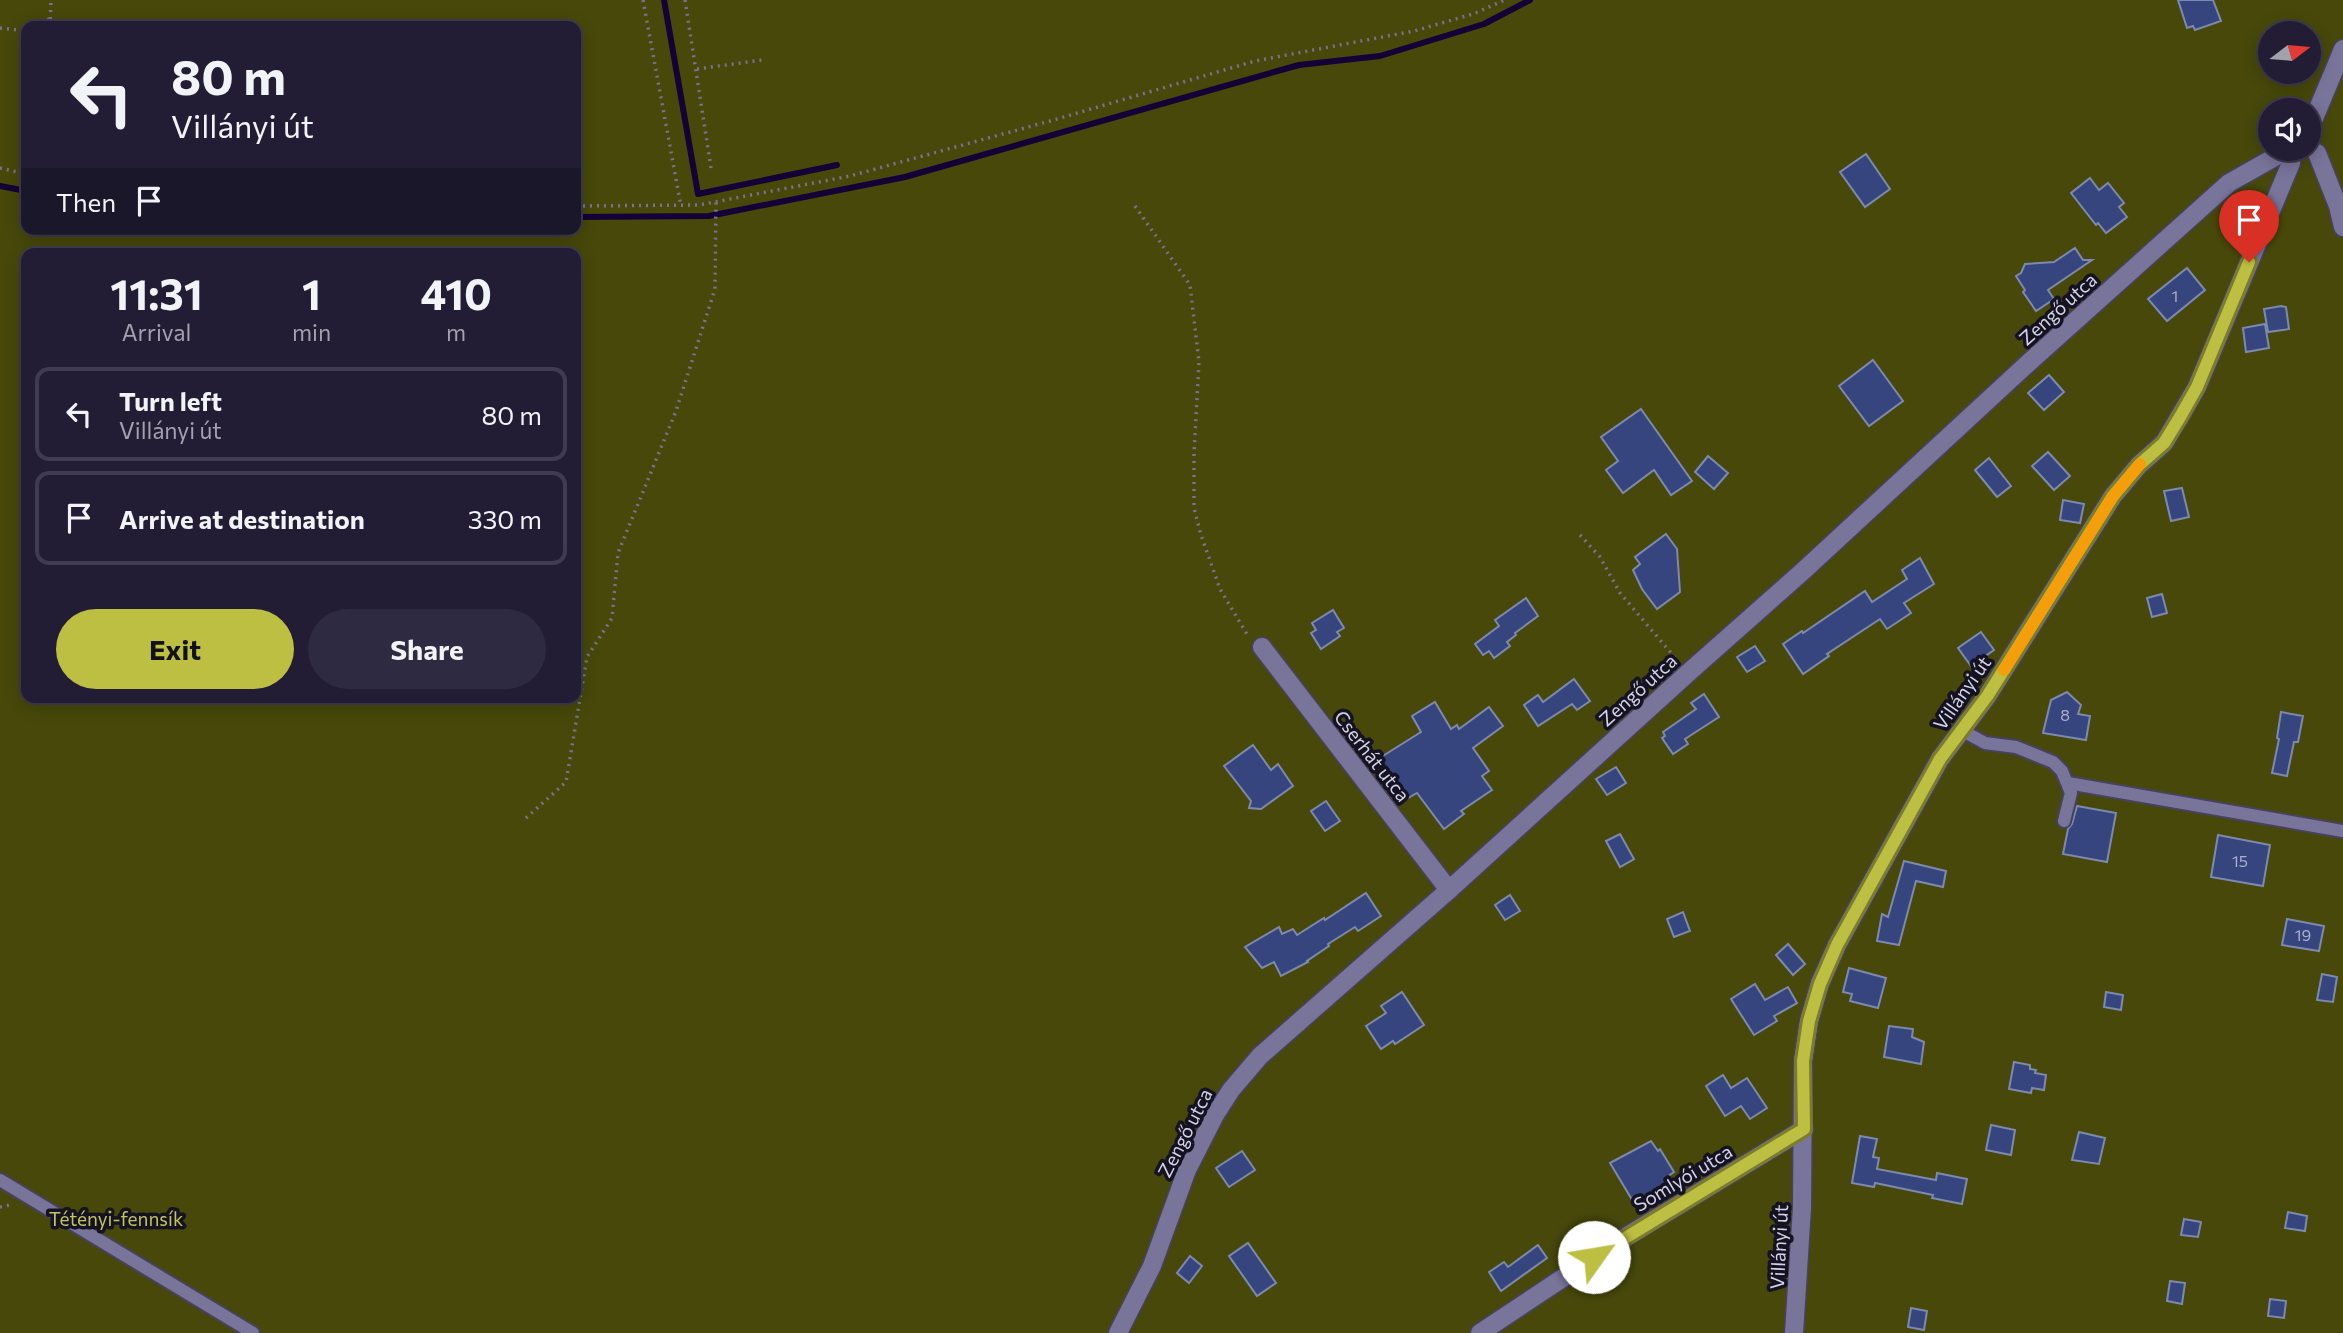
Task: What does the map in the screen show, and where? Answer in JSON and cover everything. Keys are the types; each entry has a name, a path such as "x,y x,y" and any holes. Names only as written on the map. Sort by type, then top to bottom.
{"street":[{"path":"2321,100 2343,49"},
{"name":"Zengő utca","path":"1118,1333 1152,1266 1187,1170 1215,1115 1231,1090 1260,1056 1802,572 2025,366 2229,183 2273,161"},
{"name":"Villányi út","path":"1794,1333 1802,1208 1803,1061 1813,1003 1820,984 1837,945 1940,759 1964,731 2113,496 2139,465 2164,443 2197,387 2283,161"},
{"path":"2320,161 2338,206 2343,227"},
{"name":"Cserhát utca","path":"1262,647 1449,890"},
{"name":"Somlyói utca","path":"1480,1333 1614,1244 1804,1129"}],"lane":[{"path":"1964,731 1985,743 2017,747 2053,762 2062,771 2071,793 2064,821"},
{"path":"2068,783 2343,831"},
{"path":"0,1180 254,1333"}],"path":[{"path":"46,21 50,19 51,0"},
{"path":"643,0 681,206"},
{"path":"685,0 711,168"},
{"path":"581,206 681,206 716,202 850,176 1255,61 1413,31 1473,14 1505,0"},
{"path":"0,28 21,30"},
{"path":"697,69 762,60"},
{"path":"0,168 21,173"},
{"path":"581,693 587,657 612,618 618,554 676,411 715,289 716,202"},
{"path":"1135,206 1190,285 1199,362 1194,508 1220,589 1247,635 1262,647"},
{"path":"1580,535 1600,557 1620,593 1688,673"},
{"path":"526,817 566,782 579,703"}],"green space":[{"name":"Tétényi-fennsík","path":"0,0 2343,0 2343,1333 0,1333"}],"building":[{"path":"2178,0 2213,0 2221,21 2195,30 2193,26 2187,28"},
{"path":"1866,154 1890,189 1865,207 1840,172"},
{"path":"2090,178 2099,190 2108,183 2124,203 2119,207 2127,217 2106,233 2098,223 2096,225 2071,193"},
{"path":"2075,248 2083,260 2092,260 2048,290 2054,299 2036,311 2016,276 2021,273 2025,264 2054,262"},
{"path":"2187,268 2205,290 2167,321 2148,299"},
{"path":"2286,307 2289,329 2268,332 2264,309"},
{"path":"2265,324 2269,348 2246,352 2243,328"},
{"path":"1873,360 1903,401 1869,426 1839,386"},
{"path":"2049,375 2064,392 2044,410 2028,393"},
{"path":"1641,409 1692,481 1671,495 1654,470 1623,493 1606,470 1618,461 1601,437"},
{"path":"2048,452 2070,476 2054,490 2032,466"},
{"path":"1708,456 1728,473 1714,489 1695,472"},
{"path":"1989,458 2011,486 1997,497 1975,470"},
{"path":"2182,488 2189,517 2171,521 2164,491"},
{"path":"2063,500 2084,504 2080,523 2060,520"},
{"path":"1666,534 1677,549 1680,592 1657,609 1642,589 1633,570 1640,564 1635,557"},
{"path":"1920,558 1934,584 1904,603 1911,613 1887,629 1880,619 1827,654 1829,656 1803,674 1783,644 1865,591 1872,602 1907,579 1902,570"},
{"path":"2162,594 2167,613 2152,617 2147,598"},
{"path":"1526,598 1538,616 1515,633 1507,642 1510,646 1494,658 1489,651 1483,655 1475,644 1499,626 1495,620"},
{"path":"1333,610 1344,628 1337,632 1340,636 1321,649 1311,633 1316,630 1312,623"},
{"path":"1981,632 1994,650 1971,666 1958,648"},
{"path":"1755,646 1765,661 1747,672 1737,657"},
{"path":"1574,679 1590,701 1577,710 1572,704 1538,726 1524,705 1538,695 1543,702"},
{"path":"2067,692 2081,705 2078,714 2090,716 2086,740 2043,733 2051,700"},
{"path":"1704,694 1719,717 1685,739 1688,744 1673,754 1662,738 1665,736 1663,732 1696,709 1691,703"},
{"path":"1435,702 1451,729 1457,725 1459,729 1489,707 1503,726 1473,748 1489,771 1482,776 1492,790 1461,811 1464,814 1444,829 1417,793 1403,801 1378,759 1421,732 1412,716"},
{"path":"2281,712 2303,716 2287,776 2272,773"},
{"path":"1253,745 1271,770 1278,764 1293,786 1261,809 1249,808 1251,801 1224,766"},
{"path":"1616,767 1626,783 1607,795 1596,779"},
{"path":"1326,801 1340,821 1325,831 1311,811"},
{"path":"2077,806 2116,813 2107,862 2063,854 2068,829"},
{"path":"1620,834 1634,859 1620,867 1606,841"},
{"path":"2218,835 2270,845 2263,886 2211,877"},
{"path":"1904,861 1946,871 1943,887 1916,881 1899,945 1877,941 1882,914 1888,917"},
{"path":"1366,893 1381,916 1358,931 1355,927 1328,944 1329,946 1308,962 1281,976 1274,962 1262,968 1245,947 1279,927 1282,934 1293,929 1297,935"},
{"path":"1510,895 1520,911 1505,920 1495,905"},
{"path":"1683,912 1690,931 1674,937 1667,919"},
{"path":"2287,919 2324,926 2319,951 2282,945"},
{"path":"1788,944 1805,964 1793,975 1776,955"},
{"path":"1849,968 1886,978 1878,1008 1850,1001 1852,994 1843,992"},
{"path":"2322,974 2337,977 2333,1002 2317,1000"},
{"path":"1755,984 1765,1000 1788,987 1797,1003 1774,1016 1777,1021 1754,1035 1731,999"},
{"path":"1402,992 1424,1025 1395,1044 1393,1041 1381,1049 1366,1026 1386,1013 1381,1006"},
{"path":"2106,992 2123,995 2121,1010 2104,1007"},
{"path":"1889,1026 1913,1029 1912,1037 1924,1042 1921,1064 1884,1057"},
{"path":"2014,1062 2030,1065 2030,1069 2036,1070 2035,1073 2046,1075 2044,1090 2032,1088 2031,1093 2009,1089"},
{"path":"1723,1075 1731,1088 1747,1078 1767,1108 1750,1119 1741,1106 1725,1116 1706,1086"},
{"path":"1991,1125 2015,1130 2011,1155 1986,1150"},
{"path":"2079,1132 2105,1138 2099,1164 2072,1160"},
{"path":"1860,1136 1877,1139 1873,1157 1879,1158 1877,1169 1936,1180 1937,1173 1967,1179 1962,1204 1875,1183 1874,1187 1852,1183"},
{"path":"1651,1141 1658,1151 1660,1149 1674,1172 1667,1177 1670,1181 1634,1203 1610,1163"},
{"path":"1242,1151 1255,1170 1229,1187 1216,1168"},
{"path":"2288,1212 2307,1216 2305,1231 2285,1228"},
{"path":"2184,1219 2201,1222 2198,1237 2181,1235"},
{"path":"1248,1243 1276,1283 1257,1296 1229,1256"},
{"path":"1538,1245 1547,1258 1501,1291 1489,1272 1504,1262 1508,1267"},
{"path":"1190,1256 1202,1266 1189,1283 1177,1273"},
{"path":"2170,1281 2185,1283 2182,1304 2167,1301"},
{"path":"2270,1299 2286,1301 2284,1318 2268,1316"},
{"path":"1911,1308 1927,1311 1924,1330 1908,1327"}],"waterway":[{"path":"664,0 698,194 837,165"},
{"path":"581,217 709,216 905,177 1299,65 1380,56 1484,24 1530,0"},
{"path":"0,186 21,190"}],"slow traffic":[{"path":"2004,670 2113,496 2140,464"}],"route":[{"path":"1594,1257 1804,1129 1803,1061 1809,1021 1813,1003 1837,945 1940,759 1964,731 1988,695 2113,496 2139,465 2164,443 2180,417 2197,387 2249,262"}]}
